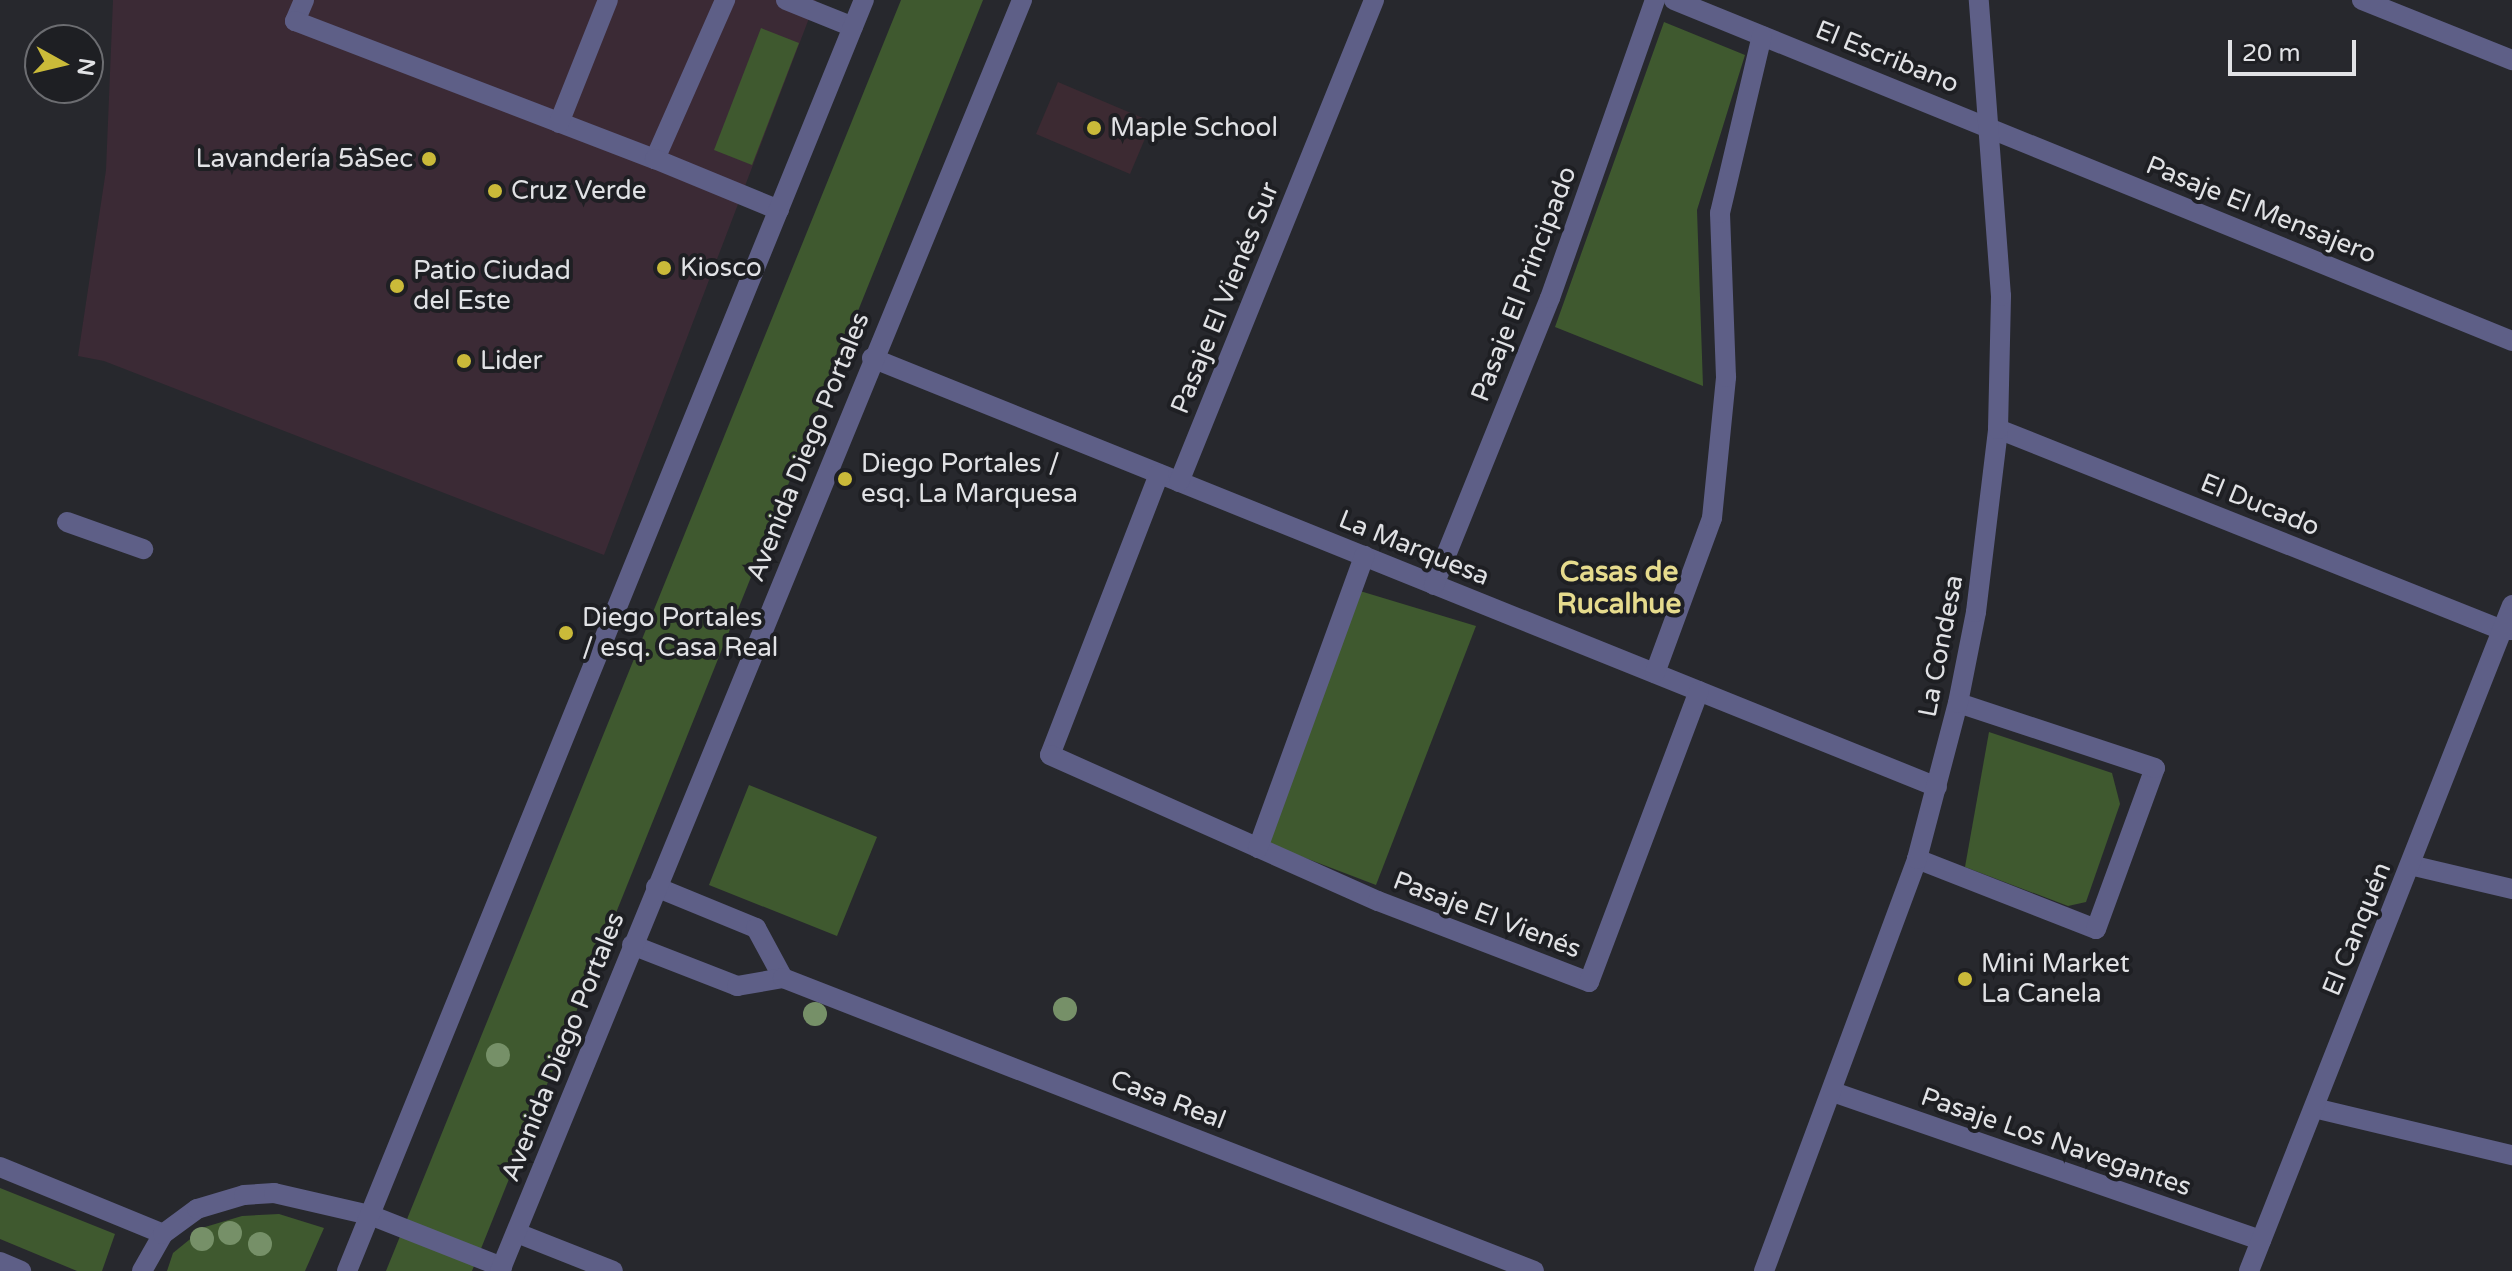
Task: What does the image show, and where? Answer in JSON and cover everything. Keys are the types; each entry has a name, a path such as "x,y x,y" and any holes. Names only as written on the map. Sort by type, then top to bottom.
{"street":[{"path":"304,0 295,21 655,159 779,210"},
{"path":"559,123 608,0"},
{"path":"655,159 725,0"},
{"path":"786,0 853,27"},
{"path":"347,1271 864,0"},
{"name":"Avenida Diego Portales","path":"501,1269 872,358 1022,0"},
{"name":"Pasaje El Vienés Sur","path":"1179,482 1374,0"},
{"name":"Pasaje El Principado","path":"1434,585 1550,298 1655,0"},
{"name":"El Escribano","path":"1674,0 1991,127"},
{"name":"La Condesa","path":"1764,1271 1917,859 1958,703 1990,521 1998,429 2001,296 1991,127 1979,0"},
{"path":"2362,0 2512,60"},
{"path":"1655,673 1712,518 1726,377 1720,213 1762,36"},
{"name":"Pasaje El Mensajero","path":"1991,127 2512,341"},
{"name":"La Marquesa","path":"872,358 1937,787"},
{"name":"El Ducado","path":"1998,429 2507,630"},
{"name":"Pasaje El Vienés","path":"1159,474 1050,755 1258,848 1589,982 1699,691"},
{"path":"67,522 143,549"},
{"path":"1258,848 1364,556"},
{"name":"El Canquén","path":"2249,1271 2507,630 2512,605"},
{"path":"1917,859 2096,929 2155,768 1958,703"},
{"path":"2410,865 2512,889"},
{"path":"632,945 737,986 783,978 756,928 656,887"},
{"name":"Casa Real","path":"783,978 1534,1271"},
{"name":"Pasaje Los Navegantes","path":"1833,1092 2261,1240"},
{"path":"2314,1108 2512,1155"},
{"path":"0,1167 163,1234"},
{"path":"142,1271 163,1234 197,1209 244,1195 305,1197 370,1215 501,1269"},
{"path":"517,1233 613,1271"},
{"path":"0,1262 21,1271"}],"shaded area":[{"name":"Patio Ciudad del Este","path":"113,0 816,0 604,555 104,361 78,356 106,170"},
{"name":"Maple School","path":"1058,82 1152,122 1130,174 1036,134"}],"green space":[{"path":"901,0 983,0 472,1271 386,1271"},
{"path":"1664,22 1745,55 1697,210 1703,386 1555,327"},
{"path":"761,28 799,43 752,165 714,150"},
{"path":"1360,591 1476,626 1376,885 1269,844"},
{"path":"1989,732 2112,773 2120,804 2086,902 2068,906 1965,867"},
{"path":"749,785 877,837 837,936 709,885"},
{"path":"0,1188 115,1234 102,1271 77,1271 0,1239"},
{"path":"279,1214 324,1228 305,1271 167,1271 173,1253 205,1227 242,1216"}],"place":[{"name":"Maple School","path":"1094,128"},
{"name":"Lavandería 5àSec","path":"429,159"},
{"name":"Cruz Verde","path":"495,191"},
{"name":"Kiosco","path":"664,268"},
{"name":"Patio Ciudad del Este","path":"397,286"},
{"name":"Lider","path":"464,361"},
{"name":"Diego Portales / esq. La Marquesa","path":"845,479"},
{"name":"Diego Portales / esq. Casa Real","path":"566,633"},
{"name":"Mini Market La Canela","path":"1965,979"}],"district":[{"name":"Casas de Rucalhue","path":"1619,588"}]}
